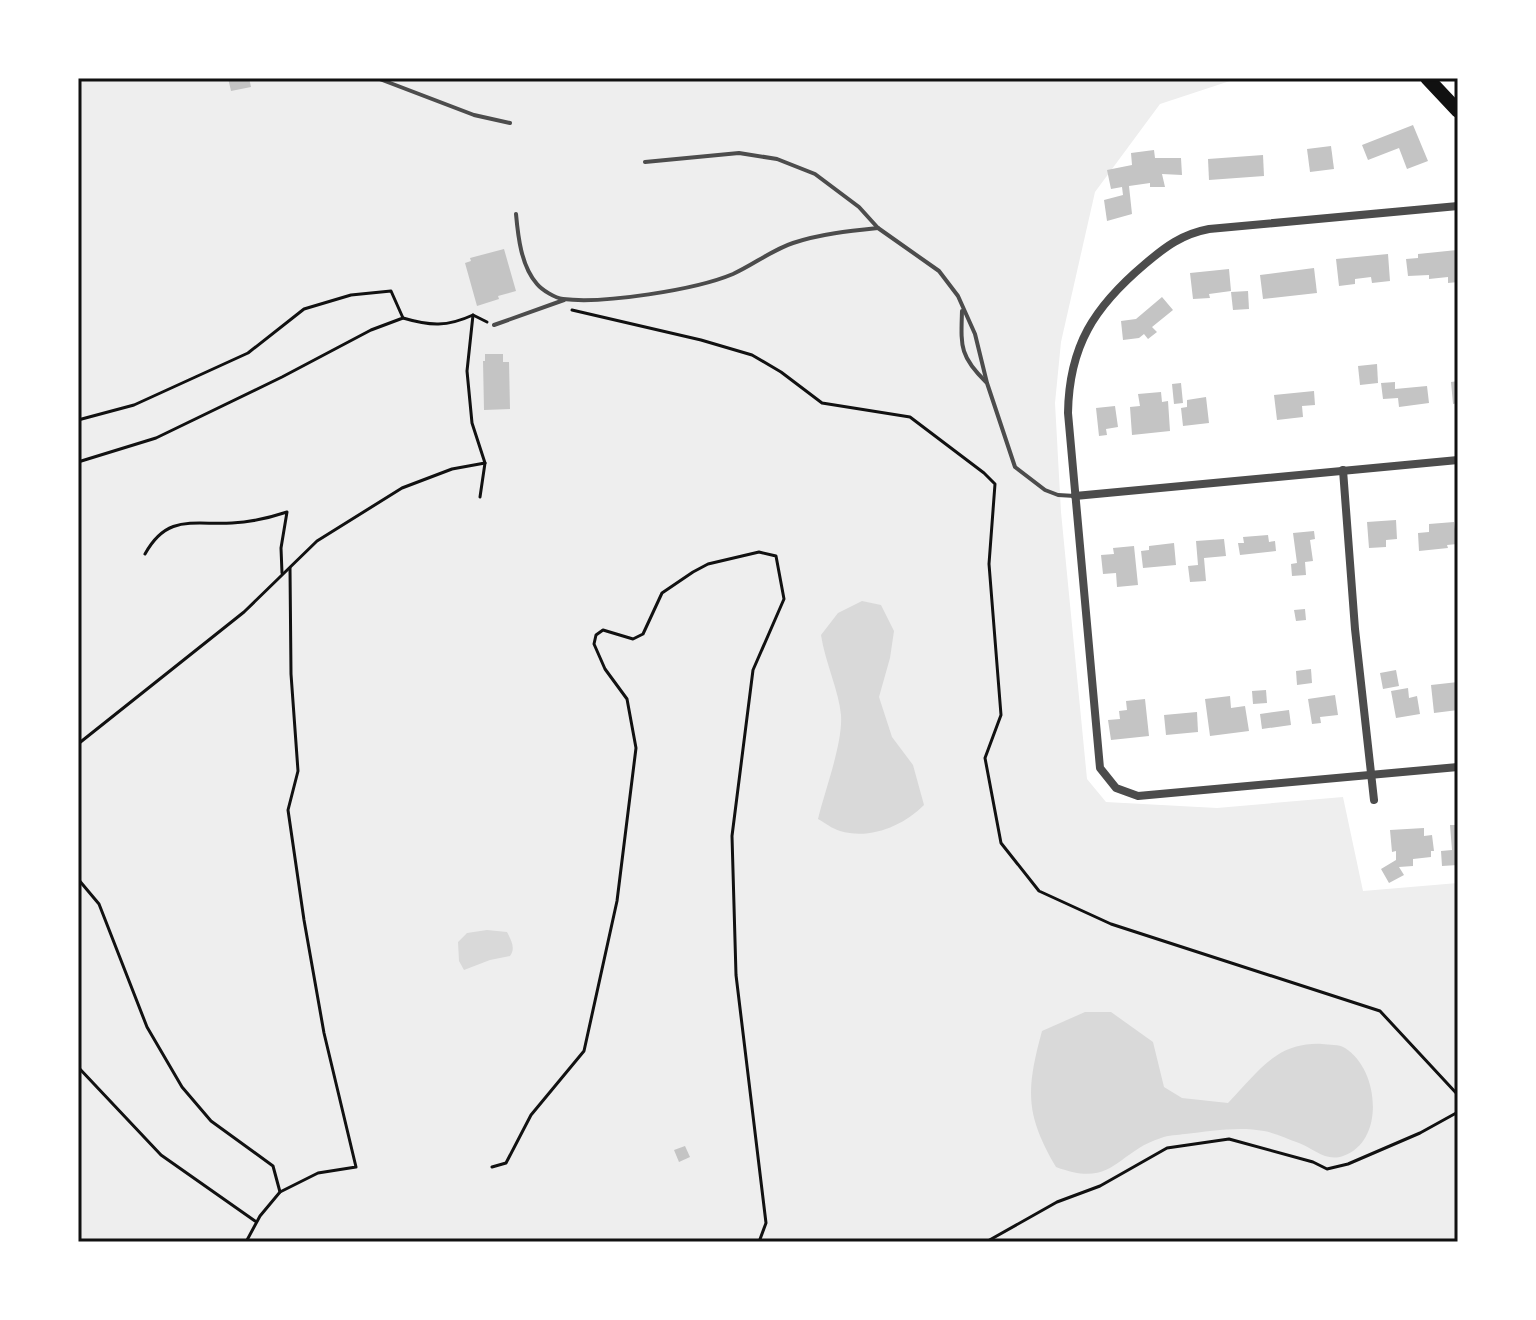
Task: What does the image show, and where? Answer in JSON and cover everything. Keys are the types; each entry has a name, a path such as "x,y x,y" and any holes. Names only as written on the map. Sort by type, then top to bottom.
{"main road":[{"path":"1433,80 1458,111"}],"street":[{"path":"1458,206 1209,229 1168,244 1109,297 1092,318 1080,342 1068,394 1070,450 1100,768 1116,788 1138,796 1458,767"},
{"path":"1075,496 1458,460"},
{"path":"1343,470 1355,629 1374,800"}],"lane":[{"path":"377,78 474,115 510,123"},
{"path":"645,162 739,153 777,159 815,174 859,207 878,228 939,271 958,296 975,334 987,383 1015,467 1045,490 1075,496"},
{"path":"516,214 528,269 538,285 559,298 567,299 593,300 664,292 732,274 792,244 839,232 878,228"},
{"path":"494,325 567,299"},
{"path":"962,309 962,351 987,383"}],"path":[{"path":"78,420 134,405 248,353 304,309 351,295 391,291 403,318"},
{"path":"553,304 752,355 822,403 910,417 984,473 995,484 989,564 1001,715 985,758 1001,843 1039,891 1111,924 1380,1011 1458,1095"},
{"path":"473,315 467,371 472,423 485,463 480,497"},
{"path":"78,462 156,438 371,330 403,318 429,326 459,321 473,315 494,325"},
{"path":"78,744 244,612 317,541 402,488 452,469 485,463"},
{"path":"145,554 155,536 174,525 235,523 266,519 287,512 281,548 282,576"},
{"path":"492,1167 506,1163 531,1115 584,1051 617,901 636,748 627,699 605,669 594,644 596,635 603,630 633,639 643,634 662,593 708,564 759,552 776,556 784,599 753,670 732,836 736,975 766,1223 759,1242"},
{"path":"246,1242 280,1192 318,1173 356,1167 324,1033 288,810 298,771 291,674 290,568"},
{"path":"78,879 99,904 147,1027 182,1087 211,1121 273,1166 280,1192"},
{"path":"78,1067 161,1155 257,1222"},
{"path":"986,1242 1057,1202 1100,1186 1167,1148 1229,1139 1313,1162 1327,1169 1348,1164 1420,1133 1458,1112"}],"shaded area":[{"path":"78,78 1239,78 1160,104 1095,192 1061,342 1055,403 1061,512 1087,779 1106,802 1217,808 1343,797 1363,891 1458,883 1458,1242 78,1242"},
{"path":"862,601 881,605 894,631 879,697 892,737 913,765 924,805 896,825 863,834 840,831 818,819 841,726 840,706 821,635 838,613"},
{"path":"487,930 507,932 512,953 464,970 459,961 458,942 467,933"},
{"path":"1085,1012 1111,1012 1153,1042 1164,1087 1182,1098 1228,1103 1263,1066 1286,1050 1310,1044 1343,1047 1356,1058 1371,1087 1373,1104 1366,1136 1357,1148 1343,1156 1331,1157 1268,1132 1215,1130 1161,1138 1113,1166 1091,1174 1056,1167 1038,1132 1034,1116 1031,1101 1033,1070 1042,1031"}],"building":[{"path":"228,78 249,78 251,87 231,91"},
{"path":"1413,125 1428,161 1407,169 1399,148 1368,160 1362,145"},
{"path":"1331,146 1334,169 1310,172 1307,149"},
{"path":"1154,150 1155,158 1181,158 1182,175 1162,174 1165,187 1150,187 1150,183 1129,186 1132,214 1107,221 1104,200 1123,195 1122,187 1111,189 1107,170 1132,165 1131,153"},
{"path":"1263,155 1264,176 1209,180 1208,159"},
{"path":"504,249 516,291 477,306 465,263 471,261 470,258"},
{"path":"1457,250 1458,282 1448,283 1448,277 1429,279 1429,275 1408,276 1406,259 1418,258 1418,254"},
{"path":"1388,254 1390,281 1372,283 1371,277 1355,279 1355,284 1339,286 1336,259"},
{"path":"1314,268 1317,293 1263,299 1260,275"},
{"path":"1229,269 1231,291 1209,294 1210,298 1193,299 1190,273"},
{"path":"1248,291 1249,309 1233,310 1231,292"},
{"path":"1162,297 1173,310 1152,327 1157,332 1148,339 1144,334 1139,338 1123,340 1121,321 1136,319"},
{"path":"485,354 503,354 503,362 509,362 510,409 484,410"},
{"path":"1377,364 1378,383 1360,385 1358,366"},
{"path":"1458,381 1458,403 1453,404 1451,382"},
{"path":"1395,382 1395,389 1427,386 1429,403 1399,407 1398,398 1383,399 1381,383"},
{"path":"1181,383 1183,403 1174,404 1172,384"},
{"path":"1314,391 1315,405 1302,406 1303,417 1277,420 1274,395"},
{"path":"1161,392 1162,402 1168,401 1170,431 1132,435 1130,407 1140,406 1138,394"},
{"path":"1206,397 1209,423 1183,426 1181,408 1187,407 1187,400"},
{"path":"1115,406 1118,427 1106,429 1107,435 1099,436 1096,408"},
{"path":"1396,520 1397,539 1386,540 1386,547 1369,548 1367,522"},
{"path":"1454,522 1457,544 1419,551 1418,533 1429,532 1429,524"},
{"path":"1314,531 1315,539 1310,540 1313,561 1305,562 1306,575 1292,576 1291,564 1297,563 1293,533"},
{"path":"1268,535 1269,542 1275,541 1276,551 1240,555 1238,543 1244,543 1243,537"},
{"path":"1224,539 1226,556 1204,558 1206,581 1190,582 1188,566 1198,565 1196,541"},
{"path":"1174,543 1176,565 1143,568 1141,551 1149,550 1149,546"},
{"path":"1134,546 1138,585 1117,587 1116,573 1103,574 1101,555 1114,554 1113,548"},
{"path":"1305,609 1306,620 1296,621 1294,610"},
{"path":"1311,669 1312,683 1297,685 1296,671"},
{"path":"1396,670 1399,686 1383,689 1380,673"},
{"path":"1458,682 1458,710 1434,713 1431,685"},
{"path":"1408,688 1409,698 1417,696 1420,714 1396,718 1391,691"},
{"path":"1266,690 1267,703 1253,704 1252,691"},
{"path":"1335,695 1338,715 1320,717 1321,723 1312,724 1308,699"},
{"path":"1230,696 1231,708 1245,706 1249,731 1210,736 1205,699"},
{"path":"1145,699 1149,736 1111,740 1108,720 1120,719 1119,711 1127,710 1126,701"},
{"path":"1289,710 1291,725 1262,729 1260,714"},
{"path":"1197,712 1198,732 1166,735 1164,715"},
{"path":"1450,825 1458,825 1458,865 1442,866 1441,851 1452,850"},
{"path":"1424,828 1424,836 1432,835 1434,851 1431,851 1431,857 1413,859 1413,866 1399,867 1404,875 1389,883 1381,869 1396,860 1390,830"},
{"path":"685,1146 690,1157 679,1162 674,1150"}]}
